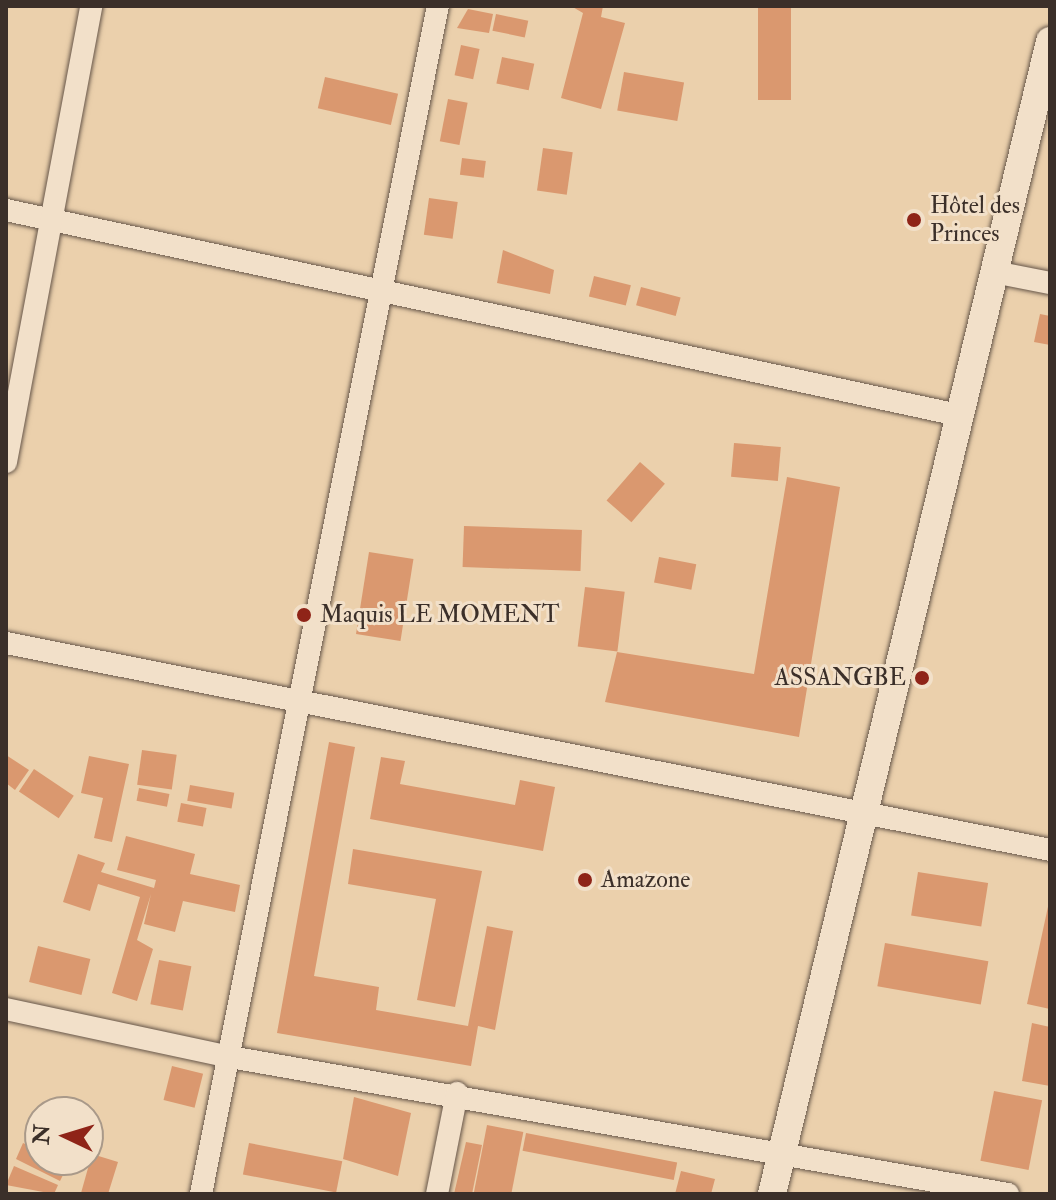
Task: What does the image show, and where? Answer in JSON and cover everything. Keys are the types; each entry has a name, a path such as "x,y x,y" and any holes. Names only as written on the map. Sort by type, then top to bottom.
{"street":[{"path":"6,462 91,6"},
{"path":"201,1194 302,702 438,6"},
{"path":"772,1194 1050,41"},
{"path":"6,210 383,286 958,415"},
{"path":"994,272 1050,283"},
{"path":"6,643 1050,850"},
{"path":"6,1009 230,1057 457,1093 1008,1194"},
{"path":"437,1194 457,1093"}],"building":[{"path":"571,6 603,6 601,17 625,23 601,109 561,98 583,13"},
{"path":"758,6 791,6 791,100 758,100"},
{"path":"468,9 493,14 489,33 457,28"},
{"path":"496,14 528,21 525,37 492,31"},
{"path":"461,45 480,49 473,79 455,75"},
{"path":"502,57 534,64 529,90 496,83"},
{"path":"624,72 684,83 677,121 617,110"},
{"path":"325,77 398,94 391,125 318,108"},
{"path":"448,99 468,103 459,145 440,141"},
{"path":"543,148 573,152 567,195 537,191"},
{"path":"462,158 486,161 484,178 460,175"},
{"path":"429,198 458,202 453,239 424,235"},
{"path":"503,250 554,270 550,294 497,283"},
{"path":"594,276 631,285 626,306 589,296"},
{"path":"641,287 681,298 676,316 636,305"},
{"path":"1040,314 1050,316 1050,345 1034,342"},
{"path":"734,443 781,447 778,481 731,477"},
{"path":"640,462 665,484 631,522 607,500"},
{"path":"787,477 840,487 799,737 605,702 617,652 754,674"},
{"path":"464,526 582,530 580,571 463,567"},
{"path":"369,552 413,559 400,641 356,634"},
{"path":"659,557 696,564 691,590 654,583"},
{"path":"585,587 625,592 617,651 578,647"},
{"path":"329,742 355,747 314,976 379,987 376,1010 468,1026 487,926 513,931 495,1030 478,1026 471,1066 277,1033"},
{"path":"142,750 177,755 172,790 137,785"},
{"path":"6,755 29,770 15,790 6,783"},
{"path":"89,756 129,764 112,842 94,838 103,798 81,793"},
{"path":"381,757 405,761 400,784 515,805 520,780 555,787 543,851 370,819"},
{"path":"34,769 74,796 59,818 19,791"},
{"path":"190,785 234,793 232,809 187,801"},
{"path":"139,788 169,794 167,807 137,801"},
{"path":"181,803 207,808 203,827 177,822"},
{"path":"126,836 195,854 190,874 240,885 235,912 183,901 175,932 144,924 151,894 137,940 153,949 137,1001 112,993 140,897 98,884 90,911 63,902 78,854 105,863 101,872 154,888 156,880 117,870"},
{"path":"353,849 482,871 455,1007 417,1000 436,899 348,884"},
{"path":"918,872 988,883 981,927 911,915"},
{"path":"1050,902 1050,1009 1027,1004"},
{"path":"885,943 988,961 981,1005 877,986"},
{"path":"38,946 90,959 81,995 29,982"},
{"path":"159,960 191,966 183,1010 150,1004"},
{"path":"1032,1023 1050,1027 1050,1086 1022,1081"},
{"path":"172,1066 203,1074 195,1108 164,1100"},
{"path":"994,1091 1042,1100 1029,1170 980,1161"},
{"path":"354,1097 411,1113 398,1176 343,1159"},
{"path":"487,1125 523,1132 511,1194 474,1194"},
{"path":"526,1133 677,1162 674,1180 523,1151"},
{"path":"466,1142 482,1145 472,1194 454,1194"},
{"path":"23,1143 24,1143 24,1163 16,1159"},
{"path":"249,1143 342,1161 336,1193 243,1174"},
{"path":"104,1158 118,1162 108,1194 81,1193 86,1176 104,1176"},
{"path":"14,1166 24,1170 24,1176 37,1176 58,1185 54,1194 6,1185"},
{"path":"681,1171 715,1179 711,1194 675,1194"}],"place":[{"name":"Hôtel des Princes","path":"914,220"},
{"name":"Maquis LE MOMENT","path":"304,615"},
{"name":"ASSANGBE","path":"922,678"},
{"name":"Amazone","path":"585,880"}]}
